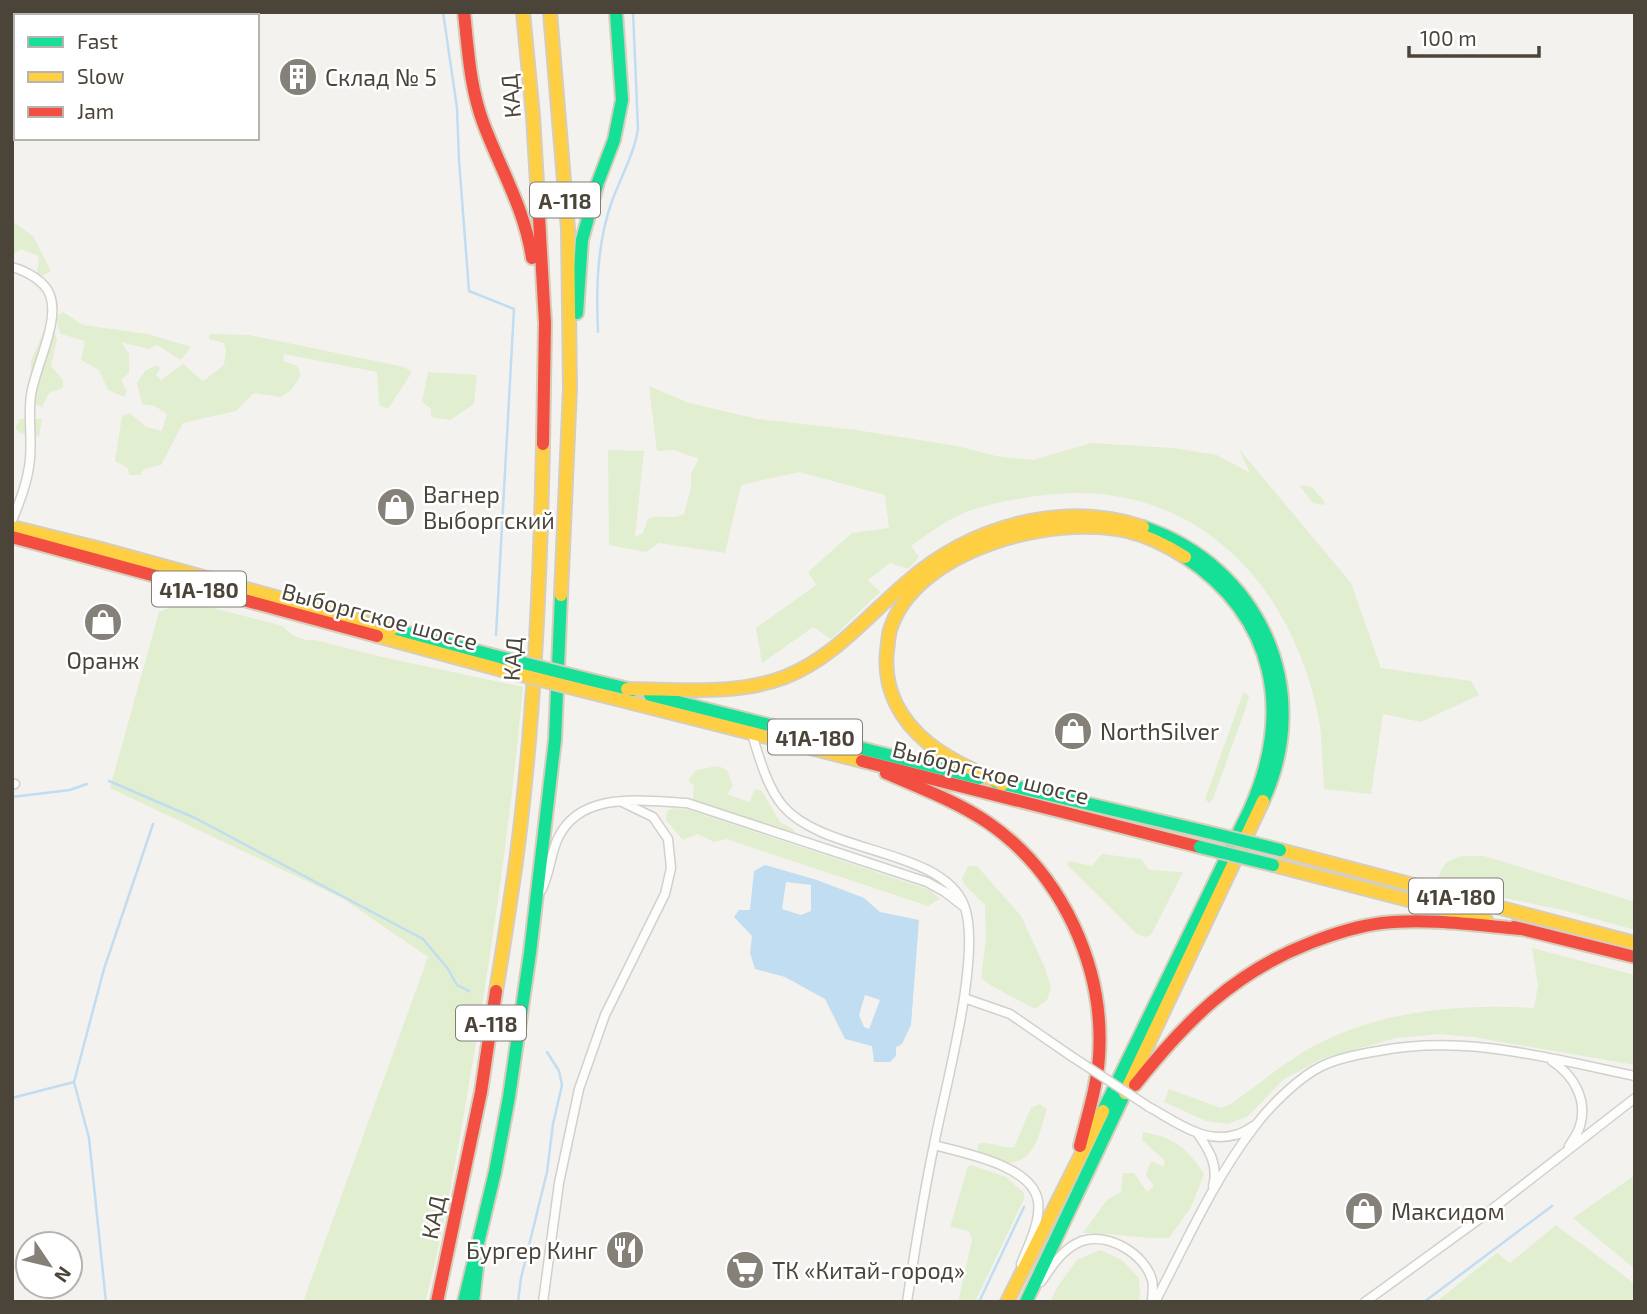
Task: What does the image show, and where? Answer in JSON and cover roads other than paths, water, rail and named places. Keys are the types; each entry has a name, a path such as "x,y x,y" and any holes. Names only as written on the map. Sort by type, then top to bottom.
{"main road":[{"path":"464,12 471,85 483,124 525,218 531,244 538,342 544,378"},
{"name":"КАД","path":"437,1302 481,1092 515,868 528,741 541,523 544,309 533,116 523,12"},
{"name":"КАД","path":"464,1302 481,1236 509,1097 555,740 570,388 568,229 550,12"},
{"path":"570,388 582,240 598,182 614,140 622,100 616,12"},
{"path":"627,689 710,691 749,686 793,673 820,660 837,647 924,568 979,536 1028,521 1069,516 1129,521 1174,539 1213,565 1252,607 1273,651 1282,689 1282,748 1266,799 1026,1302"},
{"path":"1003,784 952,760 928,743 903,716 891,694 886,679 885,651 890,630 906,599 930,576 983,546 1017,534 1069,526 1109,528 1156,541 1183,556 1216,582 1237,606 1257,639 1269,674 1274,723 1269,759 1257,795 1214,885 1006,1302"},
{"name":"Выборгское шоссе","path":"12,527 101,549 502,664"},
{"name":"Выборгское шоссе","path":"12,537 594,687 752,734 1635,957"},
{"name":"Выборгское шоссе","path":"594,687 627,689 1003,784 1280,850 1635,943"},
{"path":"850,758 934,794 989,823 1032,862 1071,918 1092,970 1098,1010 1099,1056 1093,1094 1074,1170"},
{"path":"1120,1105 1168,1043 1197,1012 1250,970 1293,948 1344,930 1389,922 1440,921 1520,929"},
{"path":"473,1302 481,1236"}],"street":[{"path":"12,267 36,278 50,294 52,305 49,338 31,396 30,461 23,495 12,521"},
{"path":"752,734 775,794 797,820 820,833 876,850 930,872 950,884 960,895 965,908 969,923 969,951 964,998 934,1145 907,1302"},
{"path":"536,899 546,881 558,839 570,820 588,807 605,802 687,803 927,882 965,908"},
{"path":"544,1302 559,1183 579,1090 605,1014 665,894 671,869 668,839 653,817 622,802"},
{"path":"964,998 1010,1014 1149,1107 1198,1134 1215,1137 1236,1135 1255,1125"},
{"path":"1154,1302 1209,1199 1255,1125 1284,1095 1320,1067 1354,1055 1409,1045 1473,1045 1512,1050 1635,1076"},
{"path":"1547,1058 1574,1080 1581,1101 1581,1125 1567,1151"},
{"path":"1366,1302 1635,1098"},
{"path":"1198,1134 1209,1150 1214,1164 1214,1181 1209,1199"},
{"path":"934,1145 1010,1168 1027,1181 1034,1192 1038,1202 1034,1229 1006,1302"},
{"path":"1026,1302 1059,1255 1083,1240 1106,1240 1126,1248 1141,1261 1152,1280 1154,1302"}],"water":[{"path":"765,865 817,880 864,898 880,912 919,920 911,1025 902,1044 896,1047 896,1056 890,1062 874,1062 872,1046 845,1039 825,999 785,977 755,969 750,953 752,936 734,917 739,910 750,910 754,871","holes":["786,882 811,885 811,911 801,915 782,909","865,995 880,1000 869,1029 864,1027 859,1015"]}],"waterway":[{"path":"443,12 457,108 469,291 514,309 496,635"},
{"path":"598,332 598,282 603,233 638,129 633,12"},
{"path":"109,781 195,818 423,939 448,969 457,985 469,991"},
{"path":"12,797 70,790 87,784"},
{"path":"106,1302 89,1138 74,1082 104,969 153,824"},
{"path":"518,1302 521,1278 547,1172 553,1124 562,1085 559,1071 547,1052"},
{"path":"12,1098 74,1082"},
{"path":"1424,1302 1552,1206"},
{"path":"979,1302 1024,1207"}],"place":[{"name":"Склад № 5","path":"298,77"},
{"name":"Вагнер Выборгский","path":"396,507"},
{"name":"Оранж","path":"103,622"},
{"name":"NorthSilver","path":"1073,731"},
{"name":"Максидом","path":"1364,1211"},
{"name":"Бургер Кинг","path":"625,1250"},
{"name":"ТК «Китай-город»","path":"745,1270"}]}
